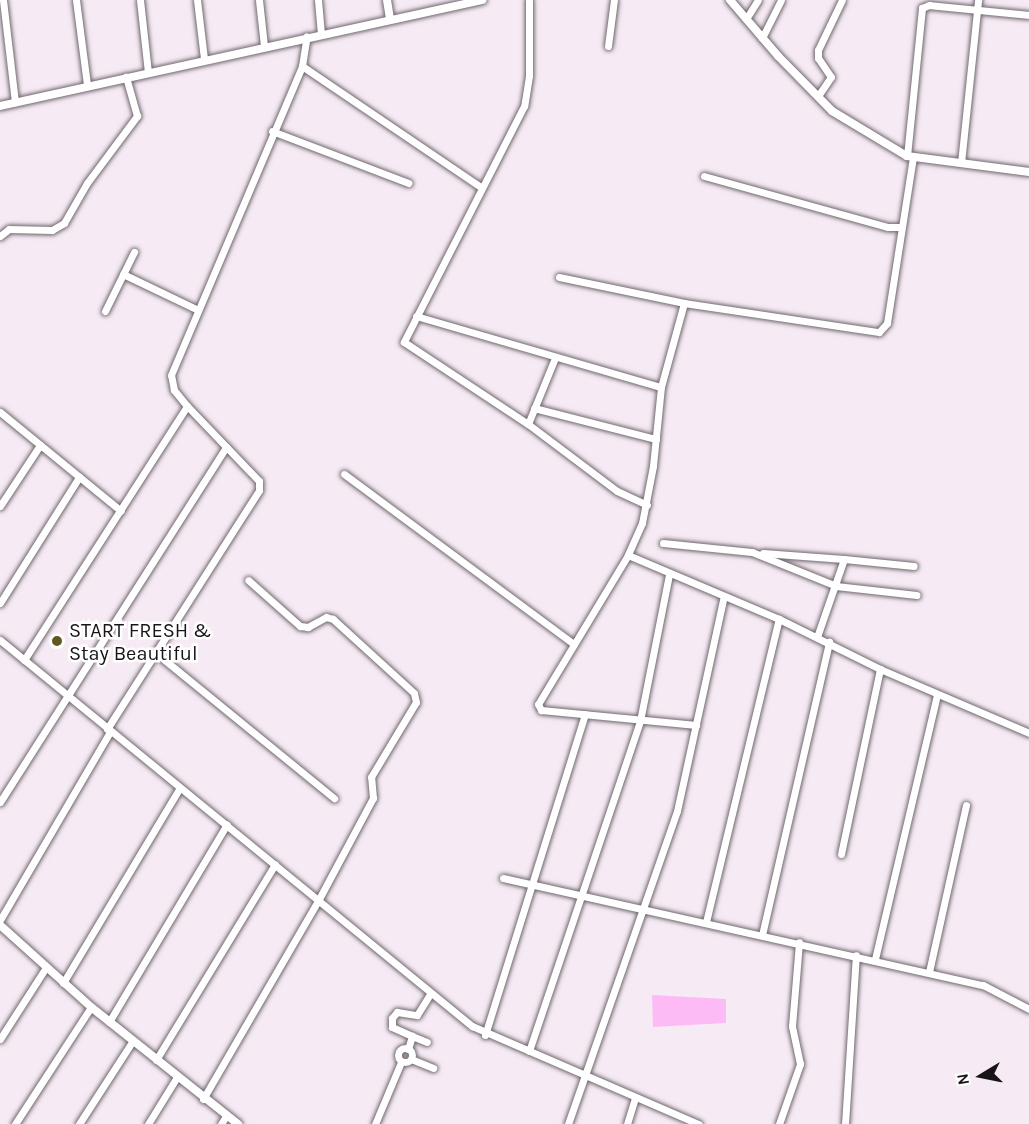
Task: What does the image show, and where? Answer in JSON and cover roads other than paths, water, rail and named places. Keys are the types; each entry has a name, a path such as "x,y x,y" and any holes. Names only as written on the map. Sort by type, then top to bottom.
{"street":[{"path":"3,0 15,102"},
{"path":"76,0 87,85"},
{"path":"140,0 148,72"},
{"path":"198,0 204,59"},
{"path":"259,0 264,46"},
{"path":"318,0 321,33"},
{"path":"387,0 390,19"},
{"path":"0,106 450,4 483,0"},
{"path":"529,0 529,76 526,100 404,342 528,424 616,491 647,505"},
{"path":"608,46 614,0"},
{"path":"730,0 762,38 832,111 910,157 1029,172"},
{"path":"746,19 758,0"},
{"path":"762,38 781,0"},
{"path":"818,96 831,77 818,58 818,50 842,0"},
{"path":"560,277 684,303 879,332 887,323 910,157 919,13 917,0"},
{"path":"961,164 978,0"},
{"path":"919,13 929,5 1029,15"},
{"path":"238,1124 224,1120 177,1077 45,969 0,922 108,730 257,497 259,481 187,406 174,390 171,375 272,131 302,66 307,36"},
{"path":"302,66 481,187"},
{"path":"0,237 9,229 52,230 64,223 87,183 137,116 126,77"},
{"path":"272,131 408,183"},
{"path":"704,176 901,227"},
{"path":"105,311 134,252"},
{"path":"123,274 198,310"},
{"path":"684,303 661,387 647,505 628,555 538,708 640,721 696,725"},
{"path":"416,316 661,387"},
{"path":"528,424 555,358"},
{"path":"24,660 187,406"},
{"path":"534,408 656,439"},
{"path":"1,416 121,510"},
{"path":"0,506 40,445"},
{"path":"0,802 226,447"},
{"path":"344,474 574,644"},
{"path":"0,603 79,477"},
{"path":"663,543 914,566"},
{"path":"752,552 836,586 916,596"},
{"path":"628,555 779,619 830,642 880,669 1029,733"},
{"path":"817,637 844,559"},
{"path":"529,1051 584,896 640,721 669,574"},
{"path":"203,1099 320,899 373,798 371,777 416,697 333,620 326,617 308,627 300,627 248,580"},
{"path":"568,1124 677,812 724,597"},
{"path":"706,922 779,619"},
{"path":"0,640 179,789 320,899 431,993 485,1035 529,1051 699,1124"},
{"path":"762,935 830,642"},
{"path":"156,653 334,798"},
{"path":"841,854 880,669"},
{"path":"875,959 937,694"},
{"path":"485,1035 585,714"},
{"path":"63,983 179,789"},
{"path":"929,972 966,805"},
{"path":"109,1022 226,824"},
{"path":"156,1060 275,864"},
{"path":"503,878 533,882 584,896 800,942 983,985 1029,1009"},
{"path":"779,1124 800,1064 792,1026 800,942"},
{"path":"845,1124 856,955"},
{"path":"0,1039 45,969"},
{"path":"427,1042 392,1027 392,1018 397,1012 417,1015 431,993"},
{"path":"15,1124 91,1007"},
{"path":"411,1059 408,1048 412,1036"},
{"path":"79,1124 132,1042"},
{"path":"375,1124 401,1062 398,1051 408,1048"},
{"path":"401,1062 411,1059 433,1068"},
{"path":"148,1124 177,1077"},
{"path":"627,1124 635,1098"},
{"path":"677,1124 678,1115"}],"place":[{"name":"START FRESH & Stay Beautiful","path":"57,641"}]}
